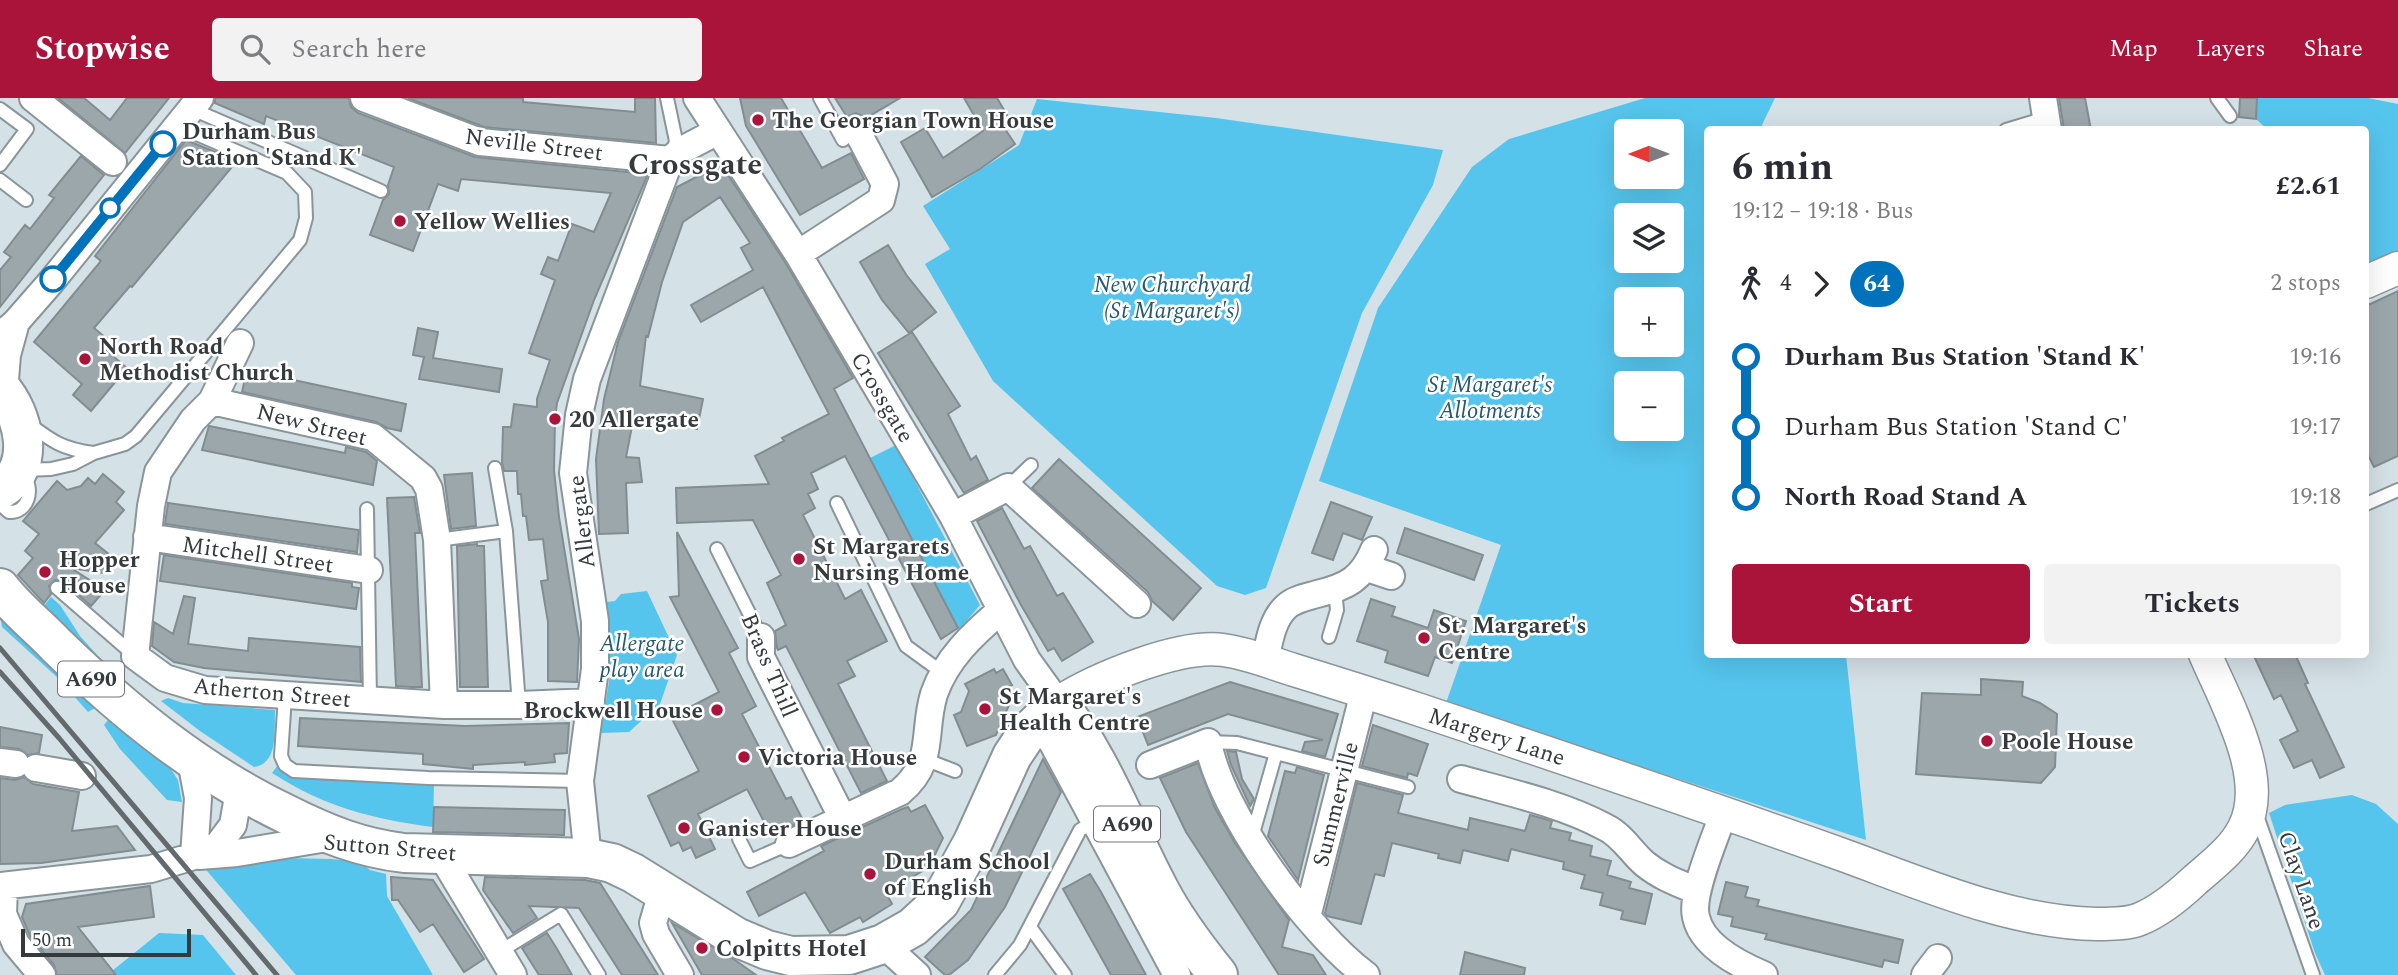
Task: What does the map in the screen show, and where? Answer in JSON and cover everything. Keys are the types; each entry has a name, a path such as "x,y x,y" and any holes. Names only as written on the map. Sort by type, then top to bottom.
{"highway":[{"path":"7,398 22,434 23,451 9,480"},
{"name":"A690","path":"0,588 112,699 191,760 239,791 333,837"},
{"name":"A690","path":"587,858 612,863 633,873 736,937 767,950 791,956 849,955 883,944 913,927 940,902 974,842 1012,756 1028,732 1058,703 1096,762 1161,893 1194,945 1218,975"},
{"name":"Sutton Street","path":"333,837 376,850 587,858"}],"street":[{"path":"33,98 113,162"},
{"name":"Neville Street","path":"364,98 480,142 670,160"},
{"name":"Crossgate","path":"697,98 798,254 953,516 1027,660 1058,703"},
{"path":"7,398 8,329 190,111"},
{"path":"798,254 881,200 885,184 856,129"},
{"path":"670,160 680,151 718,131"},
{"name":"Allergate","path":"587,858 580,782 595,669 595,621 573,473 579,415 587,379 670,160"},
{"path":"2369,281 2398,268"},
{"path":"135,656 147,537 158,472 192,420 212,401 240,343"},
{"name":"New Street","path":"212,401 373,437 423,478 429,489 437,540 444,705"},
{"path":"953,516 1008,487 1137,604"},
{"name":"Mitchell Street","path":"147,537 369,570"},
{"path":"1265,661 1273,628 1287,606 1300,598 1335,590 1377,565"},
{"path":"789,844 900,792 914,781 924,759 939,684 969,638 1000,611"},
{"name":"Brass Thill","path":"761,637 761,657 843,819"},
{"name":"Margery Lane","path":"1058,703 1080,689 1157,660 1189,652 1223,650 1364,692 1724,812 1935,888 2029,917 2096,924 2138,921 2180,894 2228,851 2249,818 2251,800"},
{"name":"Atherton Street","path":"135,656 165,678 205,690 444,705 590,702"},
{"path":"2207,658 2242,740 2251,775 2251,800"},
{"name":"Summerville","path":"1307,917 1364,692"},
{"path":"1028,732 1039,732 1051,740 1177,975"},
{"path":"1150,765 1208,742 1217,775 1265,861 1307,917 1346,960 1366,975"},
{"path":"191,760 198,798 194,856"},
{"path":"17,765 82,776"},
{"path":"1461,779 1527,797 1606,827 1622,838 1643,862 1665,878 1697,891"},
{"name":"Sutton Street","path":"2,886 152,869 194,856 218,845 233,825 239,791"},
{"path":"1724,812 1697,891 1695,916 1703,933 1719,949 1747,968 1764,975"},
{"name":"Sutton Street","path":"194,856 237,853 333,837"},
{"path":"440,853 513,975"},
{"path":"2,886 2,914 16,944 42,975"},
{"path":"662,892 653,923 680,975"},
{"path":"883,944 917,975"}],"lane":[{"path":"667,98 676,141 670,160"},
{"path":"714,98 718,131"},
{"path":"820,98 843,140 856,129"},
{"path":"2217,98 2230,116"},
{"path":"0,109 27,129 0,164"},
{"path":"190,111 381,191"},
{"path":"9,480 73,464 94,453 114,449 136,436 300,240 306,218 305,192 287,173 190,111"},
{"path":"2017,126 2046,115"},
{"path":"0,180 26,200"},
{"path":"7,398 53,443 94,453"},
{"path":"1008,487 1031,465"},
{"path":"495,468 506,531 519,705"},
{"path":"0,503 9,512 16,512 27,501 30,491 28,480 9,480"},
{"path":"2369,503 2398,490"},
{"path":"837,503 906,646 939,684"},
{"path":"368,509 370,701"},
{"path":"437,540 506,531"},
{"name":"Brass Thill","path":"717,549 761,637"},
{"path":"57,588 135,656"},
{"path":"1329,637 1337,610 1335,590"},
{"path":"285,696 281,756 285,765 294,771 580,782"},
{"path":"1208,742 1237,743 1408,787"},
{"path":"1252,838 1276,753"},
{"path":"924,759 955,772"},
{"name":"Clay Lane","path":"2251,800 2313,975"},
{"path":"995,975 1020,945 1080,830 1095,821"},
{"path":"740,839 750,861 789,844"},
{"path":"499,952 561,914 599,975"},
{"path":"1030,927 1065,975"}],"green space":[{"name":"St Margaret's Allotments","path":"1645,98 1775,98 1761,126 1704,126 1704,658 1846,658 1866,840 1446,703 1501,545 1319,481 1378,308 1472,167 1509,139"},
{"path":"2257,98 2368,98 2398,104 2398,258 2369,269 2369,126 2264,126 2256,119"},
{"name":"New Churchyard (St Margaret's)","path":"1037,99 1216,118 1443,150 1433,185 1362,313 1266,588 1245,595 1217,586 993,381 925,264 950,249 923,206 1019,145"},
{"path":"896,445 980,605 959,630 870,458"},
{"name":"Allergate play area","path":"647,591 677,655 660,704 629,732 601,733 610,675 607,602 615,601 621,594"},
{"path":"51,597 107,666 96,660 43,607"},
{"path":"0,615 12,630 95,708 88,712 59,679 2,627"},
{"path":"168,698 183,703 275,710 274,744 268,760 254,767 161,701"},
{"path":"108,720 170,768 178,780 182,802 167,800 120,749 104,725"},
{"path":"278,765 288,773 434,784 433,827 390,820 330,803 272,773"},
{"path":"2352,795 2376,804 2398,824 2398,975 2325,975 2315,953 2269,813 2285,805"},
{"path":"286,858 360,862 370,870 386,874 387,896 433,975 296,975 202,865"},
{"path":"159,933 203,935 236,975 107,975"}],"building":[{"path":"58,98 84,98 110,120 127,98 169,98 125,153"},
{"path":"215,98 349,98 351,107 358,113 475,157 648,174 594,300 557,403 554,470 579,639 577,682 548,681 548,622 541,581 548,580 543,539 529,540 521,494 518,494 517,471 504,471 503,427 511,427 514,404 537,407 537,399 550,360 529,353 555,280 541,274 548,257 558,261 572,224 594,232 611,193 461,179 458,191 438,184 413,251 370,235 383,200 389,194 388,185 394,167 266,116 264,124 215,103"},
{"path":"408,98 523,98 523,102 635,112 635,98 655,98 656,143 484,127"},
{"path":"740,98 781,98 822,168 851,153 864,179 800,215 746,126"},
{"path":"835,98 900,98 866,118 856,113 847,117"},
{"path":"964,98 997,98 1007,115 999,120 1015,144 980,169 932,197 901,142 925,128 943,158 983,131"},
{"path":"2059,98 2085,98 2090,126 2063,126"},
{"path":"2240,98 2257,98 2256,119 2239,117"},
{"path":"186,140 237,161 132,287 130,286 94,328 112,343 106,350 127,368 91,411 73,395 82,384 34,342 101,261 95,256"},
{"path":"81,156 104,175 0,307 0,270 11,257 4,252 25,225 30,229 54,198 49,195"},
{"path":"721,164 785,262 853,378 834,389 958,628 941,639 845,456 811,473 818,489 808,494 815,508 803,515 845,599 861,590 887,641 847,661 855,676 838,684 887,781 861,793 786,646 778,650 777,648 775,631 786,625 767,583 781,575 753,520 677,523 676,488 769,484 755,456 784,441 782,438 829,414 763,287 701,322 691,305 753,270 741,248 750,243 720,197 683,222 662,282 648,337 646,336 640,386 703,399 697,429 634,416 626,457 639,458 642,482 626,483 628,533 599,534 596,459 604,399 618,342 677,187"},
{"path":"888,245 907,276 936,312 909,333 882,300 860,262"},
{"path":"2398,291 2398,456 2374,467 2369,457 2369,305"},
{"path":"418,328 438,332 433,358 502,369 499,392 419,379 424,357 413,355"},
{"path":"912,332 960,406 948,414 971,460 976,456 988,480 964,493 878,353"},
{"path":"247,370 406,404 401,431 376,422 242,392"},
{"path":"209,426 345,453 346,447 366,452 377,461 373,485 202,450"},
{"path":"1059,459 1201,588 1173,620 1152,601 1148,592 1032,488"},
{"path":"472,473 476,526 451,529 444,475"},
{"path":"103,474 124,492 116,502 124,510 95,543 115,559 103,573 71,568 105,590 91,606 63,581 55,580 49,586 51,594 44,603 18,575 33,558 25,551 39,534 23,521 57,481 67,490 81,486 88,478 95,484"},
{"path":"414,497 420,533 415,533 422,687 396,686 387,498"},
{"path":"1331,502 1372,517 1362,540 1343,533 1333,560 1312,553"},
{"path":"168,503 359,530 357,552 165,524"},
{"path":"1002,508 1024,549 1030,546 1057,596 1063,593 1093,642 1062,661 1054,648 1048,651 977,521"},
{"path":"1405,528 1483,555 1474,580 1397,553"},
{"path":"677,532 738,648 729,653 756,706 742,714 786,799 791,797 803,820 772,837 747,789 698,814 715,849 696,858 691,847 683,851 679,842 671,846 648,796 699,771 671,717 719,692 670,597 679,596"},
{"path":"457,546 484,546 488,687 460,687"},
{"path":"164,555 352,583 352,587 359,588 356,609 160,581"},
{"path":"184,596 195,598 188,644 248,651 249,638 360,647 361,682 204,668 174,662 152,646 154,622 173,634"},
{"name":"St. Margaret's Centre","path":"1371,599 1395,607 1392,616 1428,628 1434,610 1466,621 1452,663 1435,657 1428,676 1385,662 1388,651 1357,641"},
{"path":"2255,658 2297,658 2308,683 2305,684 2344,767 2320,778 2312,760 2294,768 2280,740 2298,731 2281,695 2274,699"},
{"name":"St Margaret's Health Centre","path":"994,669 996,673 1003,669 1012,685 1001,691 1009,705 996,735 967,746 954,715 961,712 969,691 965,684"},
{"name":"Poole House","path":"1981,679 2023,682 2022,696 2057,714 2055,767 2041,783 1916,774 1922,693 1981,695"},
{"path":"1230,682 1338,714 1325,757 1302,751 1305,742 1323,740 1228,714 1148,745 1137,717"},
{"path":"300,718 465,726 569,723 567,753 554,754 555,762 473,765 473,769 423,764 423,754 298,746"},
{"path":"1373,725 1428,744 1417,776 1408,773 1407,778 1362,766"},
{"path":"0,727 42,735 39,753 28,755 19,749 0,747"},
{"path":"1227,751 1236,752 1242,779 1254,799 1250,806 1231,765"},
{"path":"1043,759 1061,792 1005,907 968,960 949,975 945,975 925,957 971,910"},
{"path":"1198,763 1215,808 1235,843 1289,920 1282,947 1313,955 1326,975 1279,975 1186,832 1160,778"},
{"path":"1297,767 1324,775 1298,880 1268,836 1285,771 1295,773"},
{"path":"24,777 33,784 79,792 72,831 117,826 135,850 41,863 0,864 0,778 15,780"},
{"path":"1357,783 1403,795 1398,813 1468,830 1470,818 1525,831 1530,815 1552,821 1550,828 1571,833 1569,840 1592,846 1590,856 1611,861 1607,875 1631,882 1629,888 1652,894 1645,924 1621,919 1623,911 1600,905 1603,893 1581,888 1585,875 1563,869 1564,862 1511,849 1508,861 1463,850 1460,863 1438,858 1439,854 1392,843 1384,876 1375,874 1361,924 1327,916 1325,913"},
{"path":"925,805 943,838 929,867 886,893 892,904 863,922 860,917 830,933 805,892 759,916 747,892 824,851 821,846 902,809 908,807 911,812"},
{"path":"434,807 565,810 564,835 433,832"},
{"path":"1090,874 1146,975 1111,975 1063,889"},
{"path":"391,877 433,880 484,959 464,972 433,924 420,932 398,900 392,900"},
{"path":"485,877 585,880 600,883 658,975 622,975 579,908 529,906 537,918 513,933 483,890"},
{"path":"1726,882 1748,887 1745,897 1759,900 1757,906 1903,940 1898,963 1884,960 1882,967 1765,939 1767,934 1731,926 1733,917 1718,914"},
{"path":"150,886 154,917 78,927 116,975 57,975 54,965 30,936 22,917 26,904"},
{"name":"Colpitts Hotel","path":"672,923 735,960 756,975 702,975"},
{"path":"547,933 572,975 539,975 522,948"},
{"path":"1465,952 1525,968 1524,975 1460,975"}],"railway":[{"path":"0,648 277,975"},
{"path":"0,672 59,738 256,975"}],"bus line":[{"name":"64","path":"53,279 163,144"}],"place":[{"name":"The Georgian Town House","path":"758,120"},
{"name":"Durham Bus Station 'Stand K'","path":"163,144"},
{"name":"Yellow Wellies","path":"400,221"},
{"name":"North Road Methodist Church","path":"85,359"},
{"name":"20 Allergate","path":"555,419"},
{"name":"St Margarets Nursing Home","path":"799,559"},
{"name":"Hopper House","path":"45,572"},
{"name":"St. Margaret's Centre","path":"1424,638"},
{"name":"St Margaret's Health Centre","path":"985,709"},
{"name":"Brockwell House","path":"717,710"},
{"name":"Poole House","path":"1987,741"},
{"name":"Victoria House","path":"744,757"},
{"name":"Ganister House","path":"684,828"},
{"name":"Durham School of English","path":"870,874"},
{"name":"Colpitts Hotel","path":"702,948"}],"district":[{"name":"Crossgate","path":"695,164"}]}
